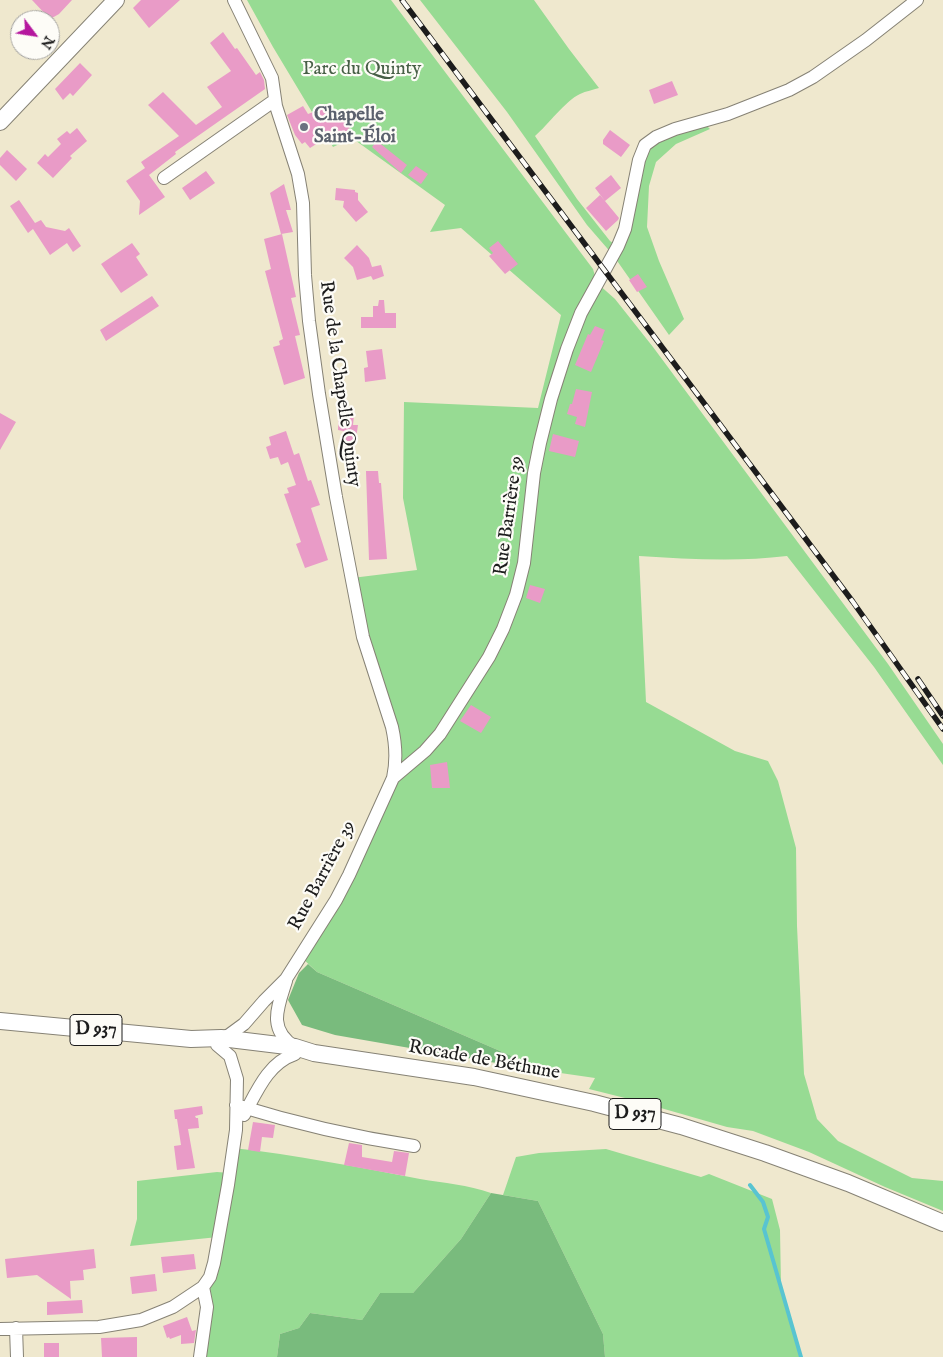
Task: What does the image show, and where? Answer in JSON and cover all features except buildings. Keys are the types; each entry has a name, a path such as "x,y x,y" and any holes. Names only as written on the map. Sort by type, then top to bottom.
{"main road":[{"path":"0,122 116,0"},
{"name":"Rocade de Béthune","path":"0,1021 191,1038 295,1050 474,1077 544,1091 624,1110 765,1153 848,1183 943,1223"}],"street":[{"name":"Rue de la Chapelle Quinty","path":"234,0 261,51 272,78 275,100 298,174 303,203 305,276 309,321 319,394 342,533 363,637 392,727 395,742 396,764 393,778"},
{"name":"Rue Barrière 39","path":"219,1041 244,1024 264,1000 286,979 336,900 350,874 393,778 440,734 489,657 503,629 516,595 524,563 534,473 556,381 581,313 625,230 642,151 645,145 656,136 728,114 789,90 813,77 866,40 916,0"},
{"path":"164,178 275,100"},
{"name":"Rue Barrière 39","path":"286,979 278,1007 278,1028 285,1040 295,1050"},
{"path":"219,1041 230,1056 237,1079 242,1107"},
{"path":"0,1330 16,1328 99,1327 141,1320 173,1307 203,1287 210,1277 214,1263 236,1130 242,1107 260,1082 285,1057 295,1050"},
{"path":"242,1107 259,1113 369,1138 414,1146"},
{"path":"200,1357 207,1308 203,1287"},
{"path":"16,1328 17,1357"}],"green space":[{"name":"Parc du Quinty","path":"247,0 391,0 593,269 597,283 615,299 653,347 888,664 943,744 943,765 874,667 787,556 694,559 639,556 646,702 735,751 768,761 778,781 796,848 797,926 804,1074 817,1119 838,1141 912,1178 943,1181 943,1211 809,1152 753,1131 727,1127 589,1089 595,1078 519,1067 514,1057 317,972 301,957 336,900 396,754 352,578 417,570 403,498 404,402 538,408 561,315 461,228 430,232 445,205 352,138 333,147"},
{"path":"420,0 534,0 599,88 574,97 535,136 577,199 610,241 618,246 645,145 703,122 710,129 676,144 656,162 649,186 647,227 659,261 684,319 669,335 613,255 587,225 507,112"},
{"path":"308,964 317,972 514,1057 519,1067 335,1035 302,1025 288,1000 299,973"},
{"path":"233,1148 280,1154 465,1186 491,1193 461,1239 413,1293 380,1293 362,1320 310,1313 299,1328 280,1334 277,1357 200,1357 203,1287 218,1237 130,1246 137,1219 137,1181 217,1172 230,1173"},
{"path":"606,1149 701,1177 709,1174 772,1199 780,1230 781,1286 801,1357 605,1357 603,1334 538,1201 503,1195 516,1157 539,1153"},
{"path":"491,1193 538,1201 603,1334 605,1357 277,1357 280,1334 299,1328 310,1313 362,1320 380,1293 413,1293 461,1239"}],"waterway":[{"path":"750,1185 763,1202 768,1217 764,1229 801,1357"}],"railway":[{"path":"402,0 853,602 943,729"},
{"path":"918,679 943,716"}],"place":[{"name":"Chapelle Saint-Éloi","path":"304,127"}]}
